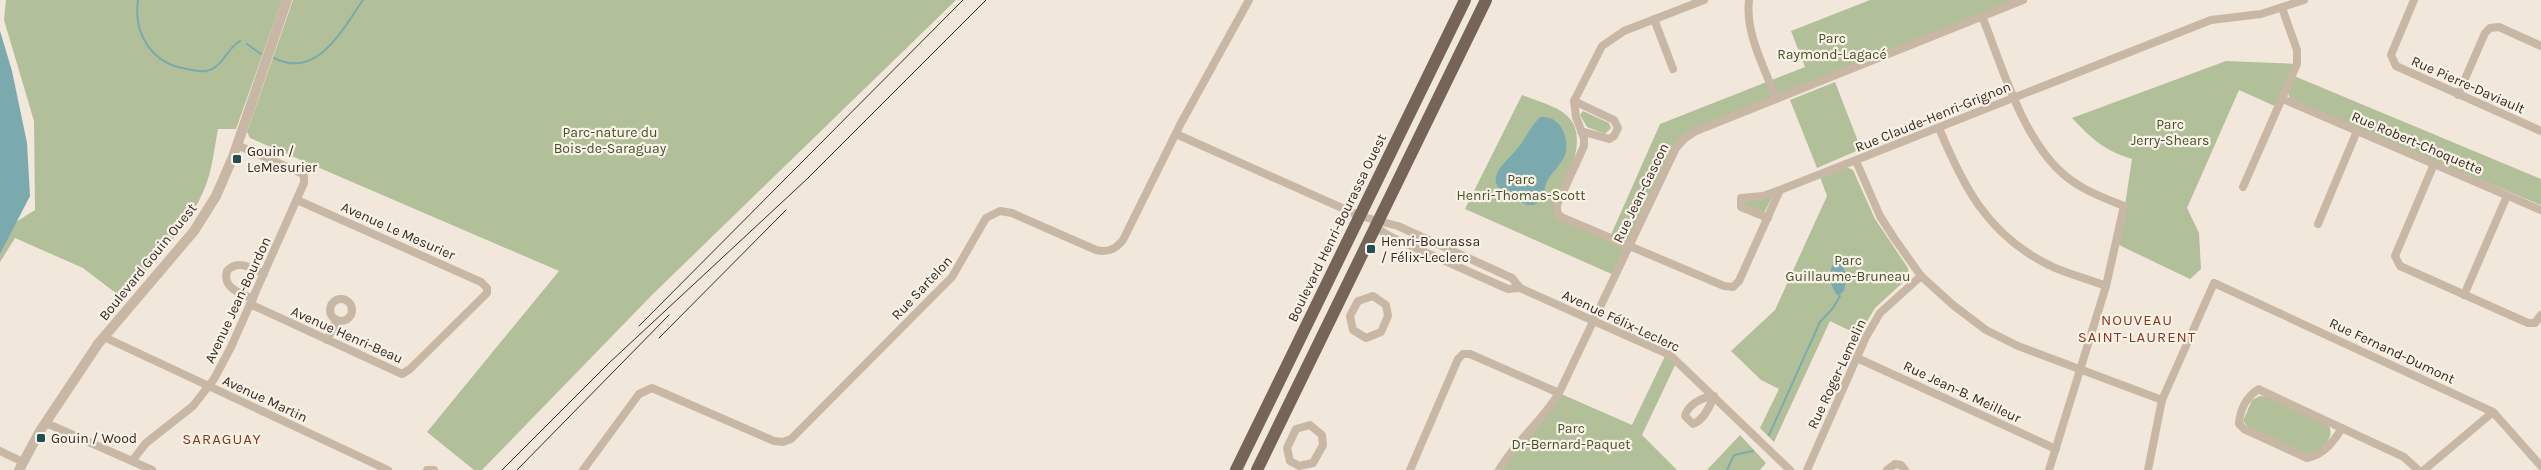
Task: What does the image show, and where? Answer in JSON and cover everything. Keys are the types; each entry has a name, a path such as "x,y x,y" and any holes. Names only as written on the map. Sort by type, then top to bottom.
{"main road":[{"name":"Boulevard Henri-Bourassa Ouest","path":"1236,470 1465,0"},
{"path":"1257,470 1486,0"}],"street":[{"name":"Boulevard Gouin Ouest","path":"21,466 46,423 104,337 202,220 220,188 237,145 287,0"},
{"name":"Rue Sartelon","path":"583,470 639,394 652,388 774,441 789,440 952,277 988,216 1000,211 1008,212 1096,250 1112,250 1123,240 1176,134 1249,0"},
{"path":"1704,0 1624,31 1602,46 1574,101 1576,117 1584,146 1557,204 1557,212 1561,217 1724,286 1733,287 1739,281 1780,190"},
{"path":"1749,0 1748,18 1753,39 1776,99"},
{"name":"Rue Jean-Gascon","path":"1499,470 1526,433 1548,411 1559,394 1676,148 1684,138 1696,131 2023,0"},
{"name":"Rue Claude-Henri-Grignon","path":"1768,218 1741,207 1741,198 1763,196 1780,190 2211,20 2261,14 2304,0"},
{"name":"Rue Pierre-Daviault","path":"2414,0 2391,55 2392,61 2396,66 2541,131"},
{"path":"2244,187 2283,100 2298,57 2282,8"},
{"path":"1982,16 2015,98 2044,154 2062,173 2088,191 2124,206 2106,286 2049,470"},
{"path":"1654,19 1673,69"},
{"path":"2458,95 2485,33 2490,28 2499,27 2541,46"},
{"name":"Rue Robert-Choquette","path":"2283,100 2541,210"},
{"path":"1574,101 1614,120 1618,128 1614,136 1609,139 1581,132"},
{"path":"1939,128 1959,177 1992,223 2018,246 2045,263 2106,286"},
{"path":"2318,224 2357,131"},
{"name":"Avenue Félix-Leclerc","path":"1176,134 1377,224 1398,226 1512,278 1520,288 1670,355 1790,470"},
{"name":"Avenue Jean-Bourdon","path":"132,461 146,443 193,406 225,360 297,200 304,178 298,171 237,145"},
{"path":"1856,161 1880,216 1921,276 1953,305 1986,330 2018,346 2162,400 2148,470"},
{"path":"2434,164 2395,256 2400,266 2528,323 2535,323 2541,316"},
{"path":"2464,295 2508,196"},
{"name":"Avenue Le Mesurier","path":"297,200 479,281 487,288"},
{"name":"Avenue Félix-Leclerc","path":"1377,224 1391,238 1508,289 1520,288"},
{"name":"Avenue Henri-Beau","path":"264,274 239,264 232,266 227,271 226,281 230,287 252,302 327,340 399,373 405,373 484,297 487,288"},
{"name":"Rue Roger-Lemelin","path":"1807,470 1857,358 1880,312 1921,276"},
{"name":"Rue Fernand-Dumont","path":"2162,400 2214,283 2493,412 2541,466"},
{"path":"1368,296 1383,301 1388,310 1388,316 1381,332 1371,338 1357,334 1350,321 1352,310 1358,301 1368,296"},
{"path":"1338,303 1352,310"},
{"path":"327,340 337,320"},
{"name":"Avenue Martin","path":"104,337 388,470"},
{"path":"1410,470 1458,359 1463,354 1470,354 1559,394"},
{"name":"Rue Jean-B. Meilleur","path":"1857,358 2056,449"},
{"path":"2342,428 2333,442 2315,456 2308,458 2244,429 2239,424 2240,414 2250,394 2259,389 2342,428 2404,458 2418,470"},
{"path":"2424,470 2493,412"},
{"path":"46,423 152,470"},
{"path":"1310,425 1319,430 1323,445 1313,463 1299,466 1290,461 1286,452 1291,438 1300,426 1310,425"},
{"path":"1276,431 1291,438"},
{"path":"0,451 21,466"},
{"path":"1887,470 1895,464 1901,465 1905,470"},
{"path":"427,470 434,470"}],"green space":[{"path":"6,0 282,0 236,129 218,129 209,177 196,207 177,234 121,297 83,268 15,238 0,262 0,232 35,210 34,121 4,20"},
{"name":"Parc-nature du Bois-de-Saraguay","path":"293,0 956,0 652,295 482,470 474,470 427,432 559,271 250,138 247,132"},
{"path":"1870,0 2023,0 1684,139 1616,276 1465,209 1522,95 1561,111 1573,123 1576,133 1577,145 1574,158 1557,204 1557,212 1610,237 1660,124 1805,67 1791,31"},
{"name":"Parc Jerry-Shears","path":"2226,61 2297,64 2279,108 2239,90 2187,208 2199,233 2201,269 2190,279 2119,245 2132,159 2106,148 2072,118"},
{"path":"2294,76 2541,179 2541,205 2292,102 2288,94"},
{"path":"1835,82 1861,149 1817,168 1790,100"},
{"path":"1583,111 1609,123 1611,128 1605,134 1587,127 1580,115"},
{"name":"Parc Guillaume-Bruneau","path":"1846,167 1853,170 1875,219 1908,268 1909,277 1875,308 1859,335 1830,321 1774,442 1760,428 1779,389 1761,380 1731,351 1775,310 1827,196 1820,177"},
{"path":"1773,196 1764,213 1745,206 1744,200"},
{"name":"Parc Dr-Bernard-Paquet","path":"1666,354 1677,361 1642,435 1677,470 1499,470 1559,393 1632,425"},
{"path":"2260,396 2267,397 2328,425 2330,434 2326,444 2317,451 2307,454 2248,427 2243,421 2252,400"},
{"path":"1740,435 1766,463 1760,470 1707,470"}],"water":[{"path":"0,31 12,71 27,143 30,196 0,254"},
{"path":"1541,117 1548,117 1559,124 1565,135 1566,149 1563,159 1547,181 1541,199 1536,204 1529,205 1501,190 1496,184 1496,177 1503,164"},
{"path":"1836,260 1842,266 1846,278 1844,291 1838,296 1830,278 1831,268"}],"waterway":[{"path":"138,0 137,13 142,35 155,54 175,66 199,71 212,69 240,41"},
{"path":"274,58 289,63 303,62 316,57 337,37 363,0"},
{"path":"247,44 261,54"},
{"path":"1769,435 1820,322 1833,308 1840,296"},
{"path":"1727,470 1734,455 1753,451"}],"tram line":[{"path":"639,326 963,0"},
{"path":"502,470 609,363 807,179 986,0"},
{"path":"659,338 786,210"},
{"path":"517,470 669,315"}],"place":[{"name":"Gouin / LeMesurier","path":"237,159"},
{"name":"Henri-Bourassa / Félix-Leclerc","path":"1371,249"},
{"name":"Gouin / Wood","path":"41,438"}],"district":[{"name":"NOUVEAU SAINT-LAURENT","path":"2137,328"},
{"name":"SARAGUAY","path":"222,439"}],"park label":[{"name":"Parc Raymond-Lagacé","path":"1832,46"},
{"name":"Parc Henri-Thomas-Scott","path":"1521,187"}]}
